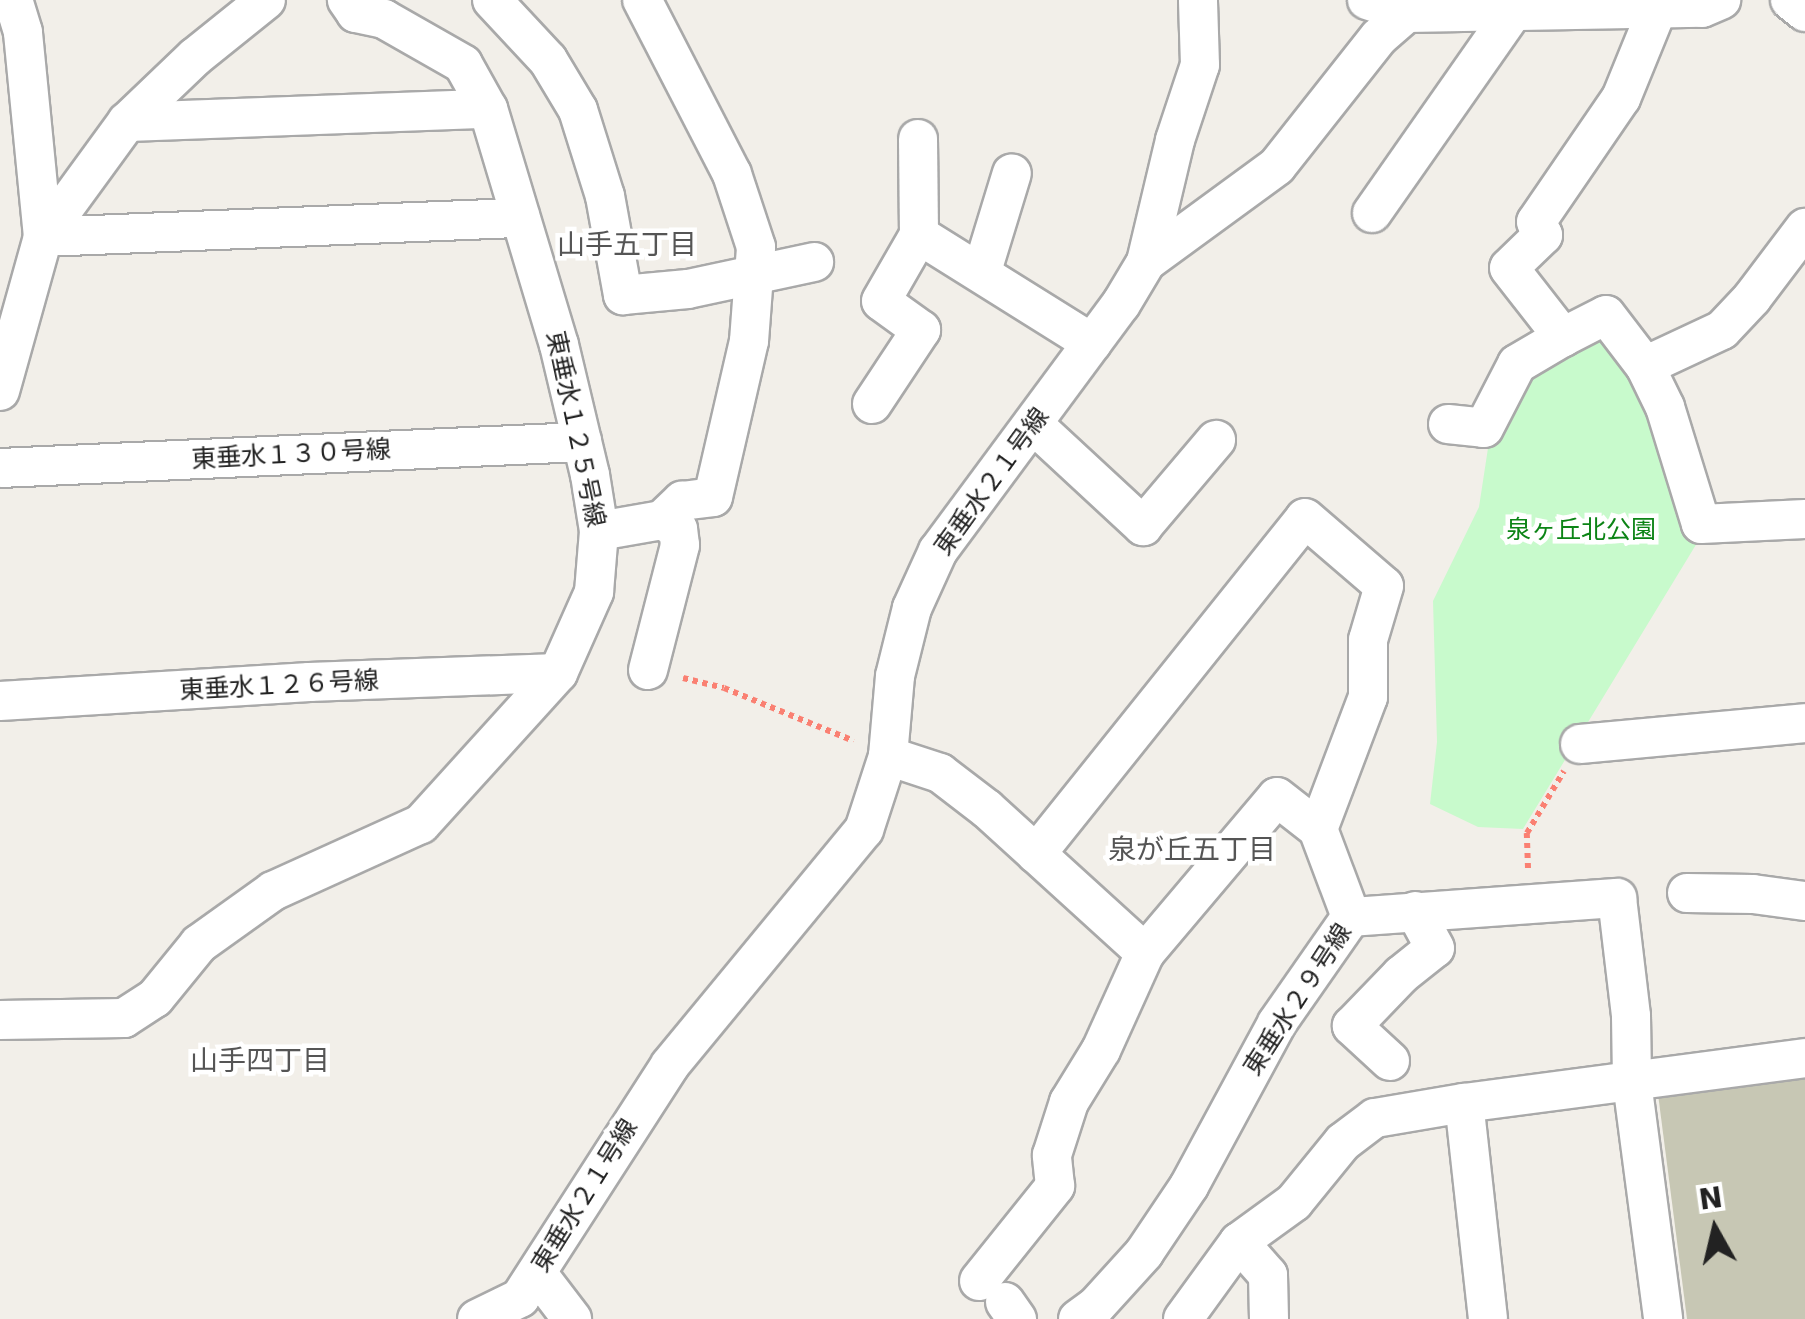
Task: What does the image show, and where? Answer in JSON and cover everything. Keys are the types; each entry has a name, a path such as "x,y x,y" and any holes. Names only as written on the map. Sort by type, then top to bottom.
{"street":[{"path":"12,0 23,32 43,237"},
{"path":"0,392 43,237 127,122 195,57 266,0"},
{"name":"東垂水１２５号線","path":"0,1020 124,1018 155,998 199,944 273,891 422,824 558,674 594,592 599,531 582,442 488,108 463,64 384,19 356,13 347,0"},
{"path":"492,0 548,60 578,110 605,196 624,294 688,289 814,262"},
{"path":"599,531 662,520 682,501 713,497 749,341 756,247 732,174 642,0"},
{"path":"1146,262 1175,140 1200,64 1198,0"},
{"path":"1367,0 1407,13 1518,6 1657,10 1702,8 1720,0"},
{"path":"1790,0 1805,12"},
{"path":"1372,213 1518,6"},
{"path":"1563,336 1509,268 1542,235 1536,222 1621,98 1657,10"},
{"name":"東垂水２１号線","path":"477,1319 520,1298 595,1175 670,1065 864,830 888,756 895,676 912,608 938,551 977,494 1034,425 1146,262 1277,166 1368,50 1407,13"},
{"path":"127,122 488,108"},
{"path":"872,404 921,330 881,301 919,235 918,139"},
{"path":"982,271 1012,173"},
{"path":"43,237 520,218"},
{"path":"919,235 1092,342"},
{"path":"1645,366 1722,330 1803,235"},
{"path":"1448,424 1484,428 1517,364 1606,314 1645,366 1665,407 1702,524 1805,518"},
{"path":"1034,425 1143,526 1216,440"},
{"name":"東垂水１３０号線","path":"0,468 582,442"},
{"path":"1036,854 1305,518 1384,586 1368,640 1368,697 1318,829"},
{"path":"648,670 680,546 678,529 662,520"},
{"name":"東垂水１２６号線","path":"0,701 309,682 558,674"},
{"path":"1580,744 1805,723"},
{"path":"888,756 940,773 1145,953"},
{"path":"1000,1300 1055,1186 1052,1156 1068,1102 1101,1050 1145,953 1276,797 1318,829 1351,917"},
{"path":"1687,893 1805,901"},
{"name":"東垂水２９号線","path":"1078,1319 1096,1306 1144,1253 1189,1186 1277,1023 1351,917 1618,898 1630,1016 1632,1082"},
{"path":"1390,1061 1352,1026 1401,975 1435,948 1415,911"},
{"path":"1183,1319 1239,1242 1294,1202 1343,1142 1375,1118 1398,1111 1805,1058"},
{"path":"1632,1082 1663,1319"},
{"path":"1464,1103 1488,1319"},
{"path":"1239,1242 1268,1275 1270,1319"},
{"path":"537,1273 572,1319"}],"path":[{"path":"648,670 724,688 888,756"},
{"path":"1528,904 1527,833 1580,744"}],"shaded area":[{"path":"1805,1073 1805,1319 1687,1319 1658,1094"}],"green space":[{"name":"泉ヶ丘北公園","path":"1597,328 1643,385 1697,543 1523,829 1478,827 1430,804 1437,742 1433,601 1479,507 1490,435 1525,368"}],"district":[{"name":"山手五丁目","path":"627,245"},
{"name":"泉が丘五丁目","path":"1192,850"},
{"name":"山手四丁目","path":"260,1061"}]}
